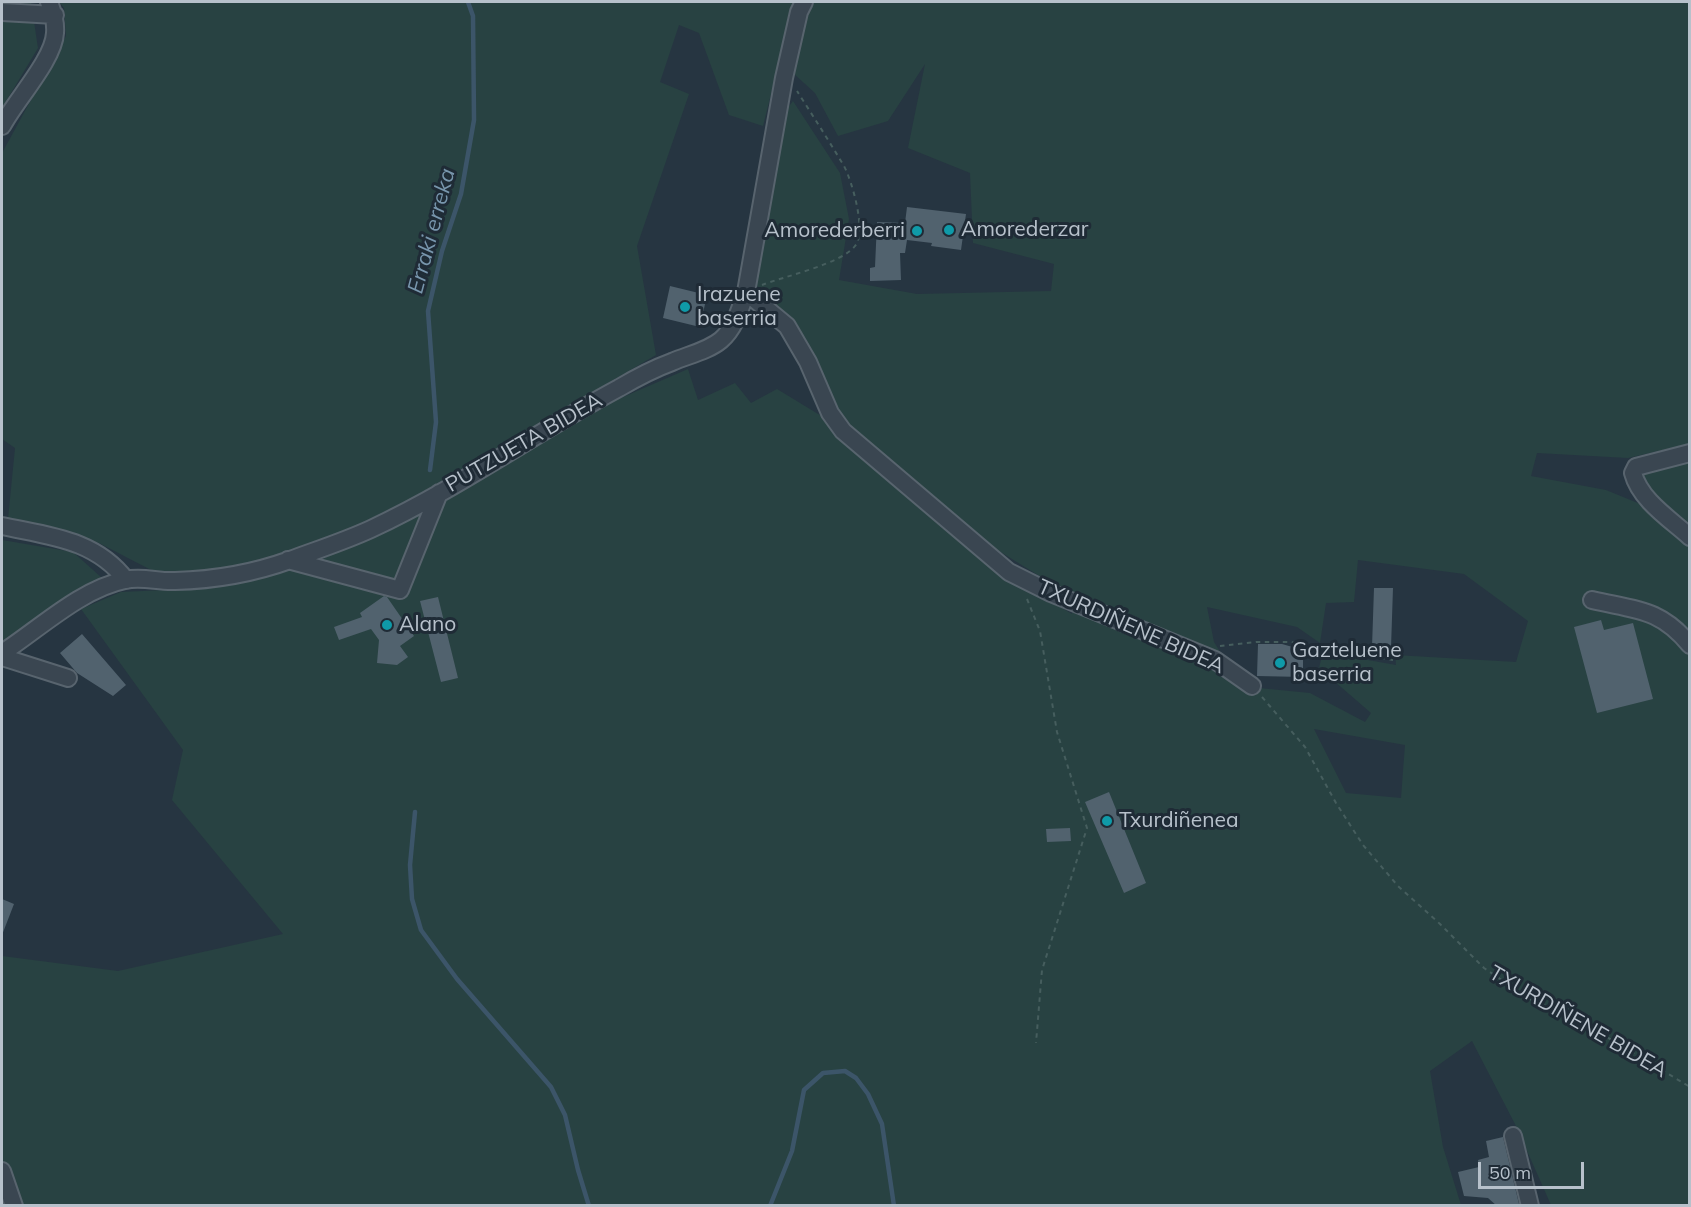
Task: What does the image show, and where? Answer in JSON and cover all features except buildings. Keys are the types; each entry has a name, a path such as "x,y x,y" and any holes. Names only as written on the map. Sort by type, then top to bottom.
{"street":[{"name":"PUTZUETA BIDEA","path":"2,655 69,605 108,585 126,579 147,578 172,582 212,579 288,560 371,529 651,370 712,347 723,339 740,312 746,292 784,78 804,2"},
{"path":"2,12 52,8 55,35 48,54 2,126"},
{"name":"TXURDIÑENE BIDEA","path":"746,292 787,326 797,340 830,413 843,430 1009,572 1051,593 1215,660 1252,686"},
{"path":"1689,453 1652,461 1636,467 1633,473 1636,484 1648,499 1689,537"},
{"path":"288,560 400,590 438,493"},
{"path":"2,526 73,541 116,566 126,579"},
{"path":"1592,600 1654,614 1676,628 1689,645"},
{"path":"2,655 68,678"},
{"path":"1513,1136 1530,1206"},
{"path":"2,1171 14,1206"}],"path":[{"path":"746,292 776,279 828,262 847,252 856,245 860,230 858,211 845,168 797,91 784,78"},
{"path":"1024,595 1040,631 1057,732 1087,828 1042,970 1036,1043"},
{"path":"1216,646 1256,642 1292,642 1393,660"},
{"name":"TXURDIÑENE BIDEA","path":"1252,686 1305,747 1336,803 1363,845 1398,886 1440,924 1484,969 1534,1002 1567,1013 1689,1087"}],"green space":[{"path":"2,2 31,2 38,48 2,108"},
{"path":"59,2 797,2 791,14 763,126 729,115 699,33 679,25 660,82 689,94 637,246 656,355 385,514 280,557 214,571 153,571 99,543 8,519 15,448 2,439 2,153 66,36 64,8"},
{"path":"814,2 1689,2 1689,444 1628,458 1537,453 1531,476 1606,490 1650,508 1643,481 1643,470 1689,461 1689,1205 1551,1205 1516,1126 1472,1041 1430,1071 1443,1147 1461,1205 2,1206 2,956 118,971 283,934 172,800 183,750 81,609 121,592 207,588 285,572 317,562 466,486 607,404 688,369 698,400 735,383 751,403 777,389 823,417 999,571 1072,614 1075,598 991,546 834,413 797,324 755,284 781,117 793,101 840,173 849,219 839,280 917,294 1051,291 1054,264 973,243 970,173 908,148 925,64 888,121 838,136 815,93 793,73 804,25","holes":["1358,560 1464,574 1528,621 1516,662 1395,655 1396,665 1323,652 1319,668 1371,713 1365,722 1310,693 1259,688 1229,666 1214,642 1207,607 1297,627 1320,643 1326,603 1354,602","1314,729 1405,745 1401,798 1346,793"]},
{"path":"2,540 73,552 102,578 2,643"}],"waterway":[{"name":"Erraki erreka","path":"430,470 436,422 428,311 442,251 461,194 474,120 473,16 468,2"},
{"path":"415,812 410,865 412,899 421,930 457,979 551,1087 565,1115 589,1206"},
{"path":"770,1206 792,1151 804,1090 823,1073 845,1071 856,1078 868,1094 882,1124 894,1206"}],"place":[{"name":"Amorederzar","path":"949,230"},
{"name":"Amorederberri","path":"917,231"},
{"name":"Irazuene baserria","path":"685,307"},
{"name":"Alano","path":"387,625"},
{"name":"Gazteluene baserria","path":"1280,663"},
{"name":"Txurdiñenea","path":"1107,821"}]}
